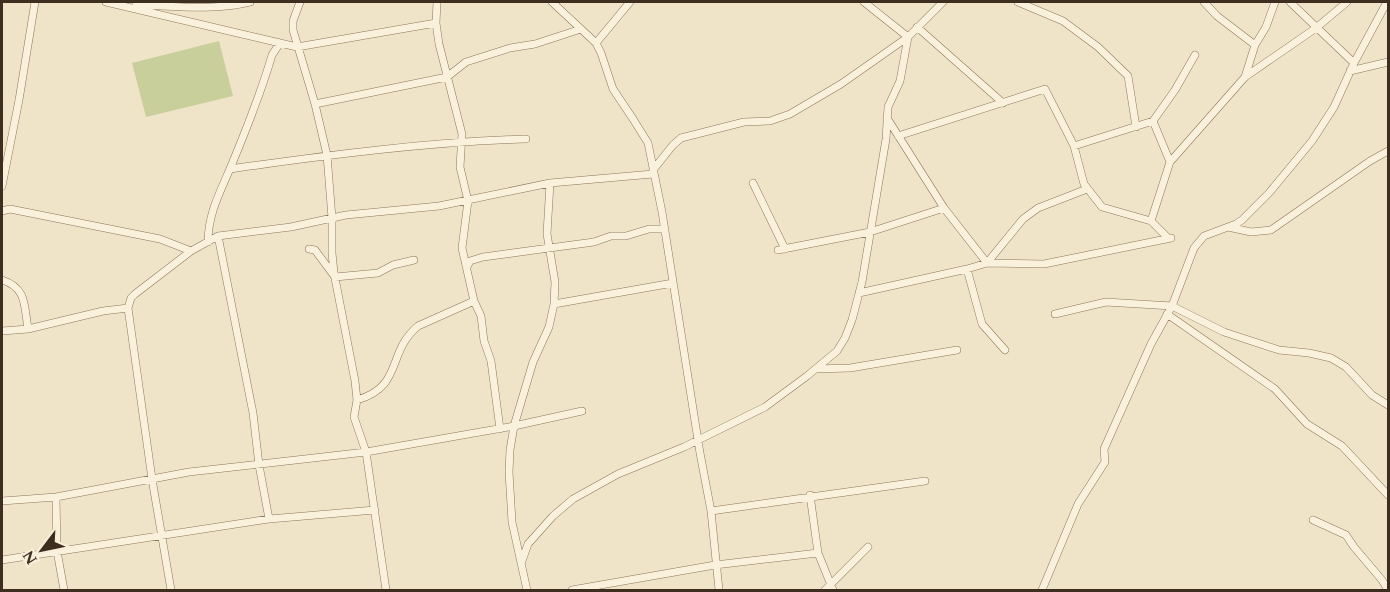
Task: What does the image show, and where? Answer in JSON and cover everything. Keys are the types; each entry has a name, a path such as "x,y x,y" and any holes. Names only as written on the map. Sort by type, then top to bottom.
{"street":[{"path":"2,186 35,2"},
{"path":"106,2 198,7 229,6 250,2"},
{"path":"300,2 294,21 297,47 315,104 327,155 335,277 357,400 354,417 366,452 386,591"},
{"path":"439,2 436,23 447,77 457,108 463,143 460,167 468,201 462,248 491,362 500,429"},
{"path":"552,2 596,43 613,89 648,143 665,229 711,511 718,591"},
{"path":"596,43 630,2"},
{"path":"864,2 908,37"},
{"path":"171,591 152,479 128,308 135,294 191,251 218,236 291,227 332,218 468,201 550,183 653,172 681,138 744,122 770,121 790,114 841,84 908,37 943,2"},
{"path":"1018,2 1063,21 1098,47 1128,76 1136,126"},
{"path":"1204,2 1217,16 1255,45"},
{"path":"1245,77 1255,45 1266,27 1275,2"},
{"path":"1290,2 1354,63"},
{"path":"1151,221 1170,162 1245,77 1316,28 1347,2"},
{"path":"1042,591 1078,504 1105,462 1104,449 1151,344 1172,306 1197,242 1204,236 1228,227 1250,213 1301,156 1334,107 1350,70 1387,2"},
{"path":"122,3 297,47 436,23"},
{"path":"917,27 1003,103"},
{"path":"315,104 447,77 466,62 582,29"},
{"path":"522,561 528,544 553,516 573,499 618,474 684,447 765,407 837,351 852,320 859,293 886,139 888,107 900,81 908,37"},
{"path":"208,242 208,225 214,204 230,169 273,55 280,43"},
{"path":"1074,146 1153,121 1176,90 1196,55"},
{"path":"1350,70 1389,62"},
{"path":"859,293 987,263 1044,264 1170,238 1151,221 1102,207 1087,189 1074,146 1045,88 898,136"},
{"path":"887,118 945,208 987,263"},
{"path":"1153,121 1170,162"},
{"path":"230,169 327,155 526,139"},
{"path":"1228,227 1251,232 1271,230 1370,161 1389,151"},
{"path":"527,591 515,538 510,450 514,426 533,362 549,327 554,304 555,282 547,234 550,183"},
{"path":"753,183 782,249 870,232 945,208"},
{"path":"987,263 1023,219 1038,208 1087,189"},
{"path":"2,211 10,209 160,238 191,251"},
{"path":"467,267 470,261 483,257 594,242 649,229 665,229"},
{"path":"218,236 253,413 259,465 269,519"},
{"path":"309,249 315,250 335,277"},
{"path":"335,277 378,273 393,265 414,260"},
{"path":"968,269 982,324 1005,350"},
{"path":"2,280 14,284 20,291 28,329"},
{"path":"554,304 673,283"},
{"path":"357,400 369,397 387,382 400,347 418,326 474,302"},
{"path":"1055,314 1106,302 1172,306 1224,332 1279,350 1331,358 1346,368 1372,395 1389,405"},
{"path":"2,331 28,329 103,311 128,308"},
{"path":"1167,314 1275,389 1307,424 1342,446 1389,495"},
{"path":"816,369 850,368 957,350"},
{"path":"2,501 56,497 189,472 366,452 500,429 582,411"},
{"path":"711,511 925,480"},
{"path":"810,495 818,553 829,588 868,547"},
{"path":"56,497 57,551 64,591"},
{"path":"2,560 269,519 375,510"},
{"path":"1313,520 1346,535 1389,590"},
{"path":"572,591 715,565 818,553"}],"green space":[{"path":"219,41 233,96 146,117 132,63"}]}
